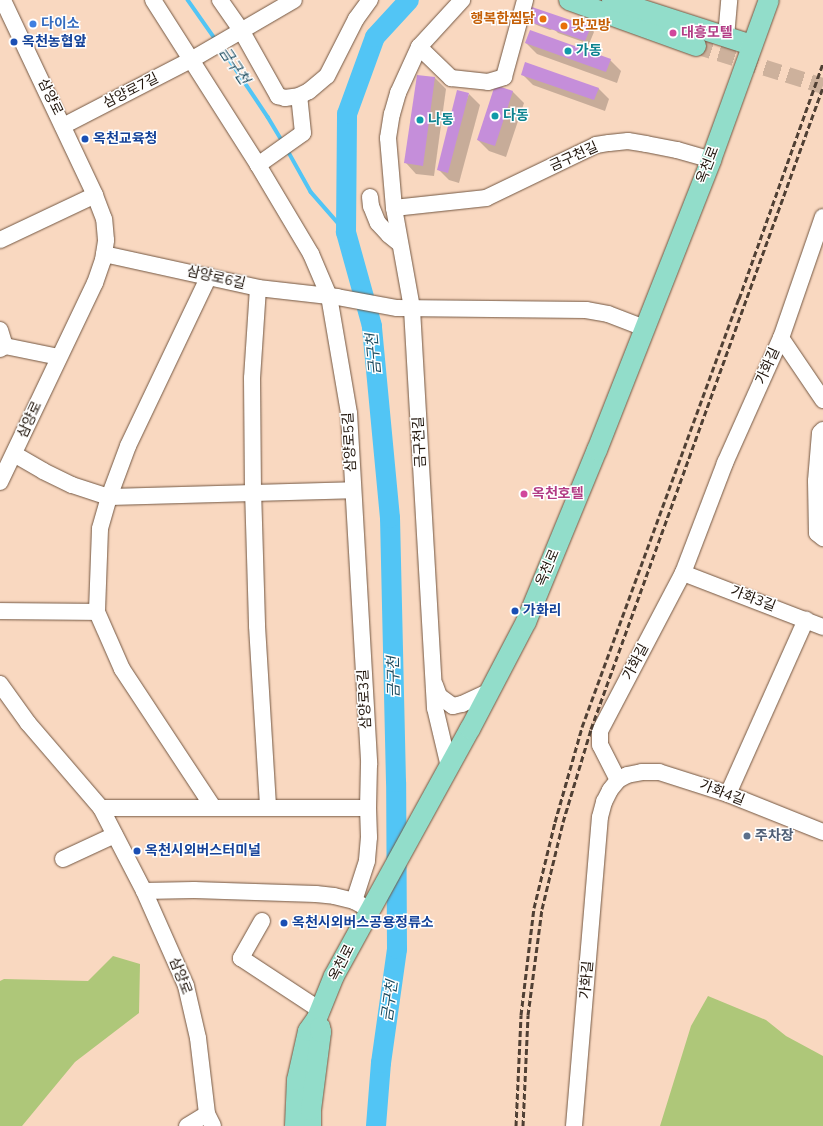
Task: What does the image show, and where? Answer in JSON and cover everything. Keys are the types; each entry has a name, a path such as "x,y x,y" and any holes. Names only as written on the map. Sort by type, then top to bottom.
{"main road":[{"path":"569,0 696,46"},
{"path":"612,0 751,45"},
{"name":"옥천로","path":"295,1126 298,1080 308,1031 318,1014 362,905 432,798 526,622 597,450 711,160 751,45 769,0"},
{"path":"311,1126 311,1110 321,1032 318,1014"}],"street":[{"name":"삼양로","path":"0,482 95,283 104,254 106,240 104,219 95,195 2,0"},
{"name":"삼양로5길","path":"14,454 43,471 72,485 109,497 353,490 349,413 333,297 311,254 194,58 153,0"},
{"path":"220,0 278,96 285,98 299,96 309,91 327,76 356,19 370,0"},
{"name":"삼양로7길","path":"63,126 194,58 294,0"},
{"name":"금구천길","path":"433,677 400,244 394,208 388,138 398,92 419,47 462,0"},
{"path":"419,47 451,78 488,82 504,78 525,0"},
{"path":"726,37 729,0"},
{"path":"258,165 303,133 299,96"},
{"name":"금구천길","path":"394,208 486,198 596,145 609,143 628,141 677,150 711,160"},
{"path":"0,240 95,195"},
{"path":"370,197 371,206 378,223 400,244"},
{"name":"가화길","path":"574,1126 600,817 604,802 610,790 618,780 600,745 600,731 683,573 725,463 781,338 823,217"},
{"name":"삼양로6길","path":"104,254 258,288 405,308"},
{"path":"209,276 128,446 109,497 100,529 97,612 122,669 213,807"},
{"path":"258,288 252,378 253,493 257,626 268,807"},
{"path":"405,308 586,310 608,314 644,328"},
{"path":"0,330 2,348 59,357"},
{"path":"781,338 823,400"},
{"path":"823,430 820,433 816,481 817,533 823,538"},
{"name":"삼양로3길","path":"353,490 369,764 368,808 370,837 362,905"},
{"name":"가화3길","path":"683,573 823,627"},
{"path":"0,611 97,612"},
{"path":"728,794 806,620"},
{"path":"433,677 438,696 453,706 462,704 490,691"},
{"path":"433,677 435,708 449,767"},
{"name":"삼양로","path":"0,684 28,723 101,808 144,891 186,986 198,1038 210,1120"},
{"name":"가화4길","path":"618,780 627,775 642,772 659,772 728,794 823,832"},
{"path":"101,808 368,808"},
{"path":"63,859 115,835"},
{"path":"144,891 194,890 316,894 334,896 362,905"},
{"path":"262,921 241,958 318,1014"},
{"path":"187,1126 210,1120"}],"green space":[{"path":"113,956 140,964 139,1013 75,1062 22,1126 0,1126 0,981 4,979 88,981"},
{"path":"708,996 766,1020 786,1036 823,1056 823,1126 660,1126 691,1026"}],"building":[{"path":"529,6 591,27 585,41 525,20"},
{"name":"가동","path":"530,30 611,59 606,72 525,43"},
{"path":"525,62 599,88 594,100 521,75"},
{"name":"나동","path":"417,75 435,77 423,166 404,163"},
{"name":"다동","path":"495,85 513,91 495,146 477,140"},
{"path":"457,90 469,93 448,173 437,170"}],"waterway":[{"name":"금구천","path":"188,0 216,40"},
{"name":"금구천","path":"376,1126 381,1063 397,949 396,782 390,518 372,326 346,232 347,114 375,37 409,0"},
{"name":"금구천","path":"221,47 283,142"},
{"name":"금구천","path":"287,149 311,192 346,232"}],"tunnel":[{"path":"696,46 823,86"}],"railway":[{"path":"516,1126 521,1015 534,908 555,822 582,727 739,299 823,63"},
{"path":"523,1126 528,1015 542,909 563,822 591,729 823,87"}],"place":[{"name":"행복한찜닭","path":"543,19"},
{"name":"다이소","path":"33,24"},
{"name":"맛꼬방","path":"564,26"},
{"name":"대흥모텔","path":"673,33"},
{"name":"옥천농협앞","path":"14,42"},
{"name":"가동","path":"568,51"},
{"name":"다동","path":"495,116"},
{"name":"나동","path":"420,120"},
{"name":"옥천교육청","path":"85,139"},
{"name":"옥천호텔","path":"524,494"},
{"name":"가화리","path":"515,611"},
{"name":"주차장","path":"747,836"},
{"name":"옥천시외버스터미널","path":"137,851"},
{"name":"옥천시외버스공용정류소","path":"284,923"}]}
